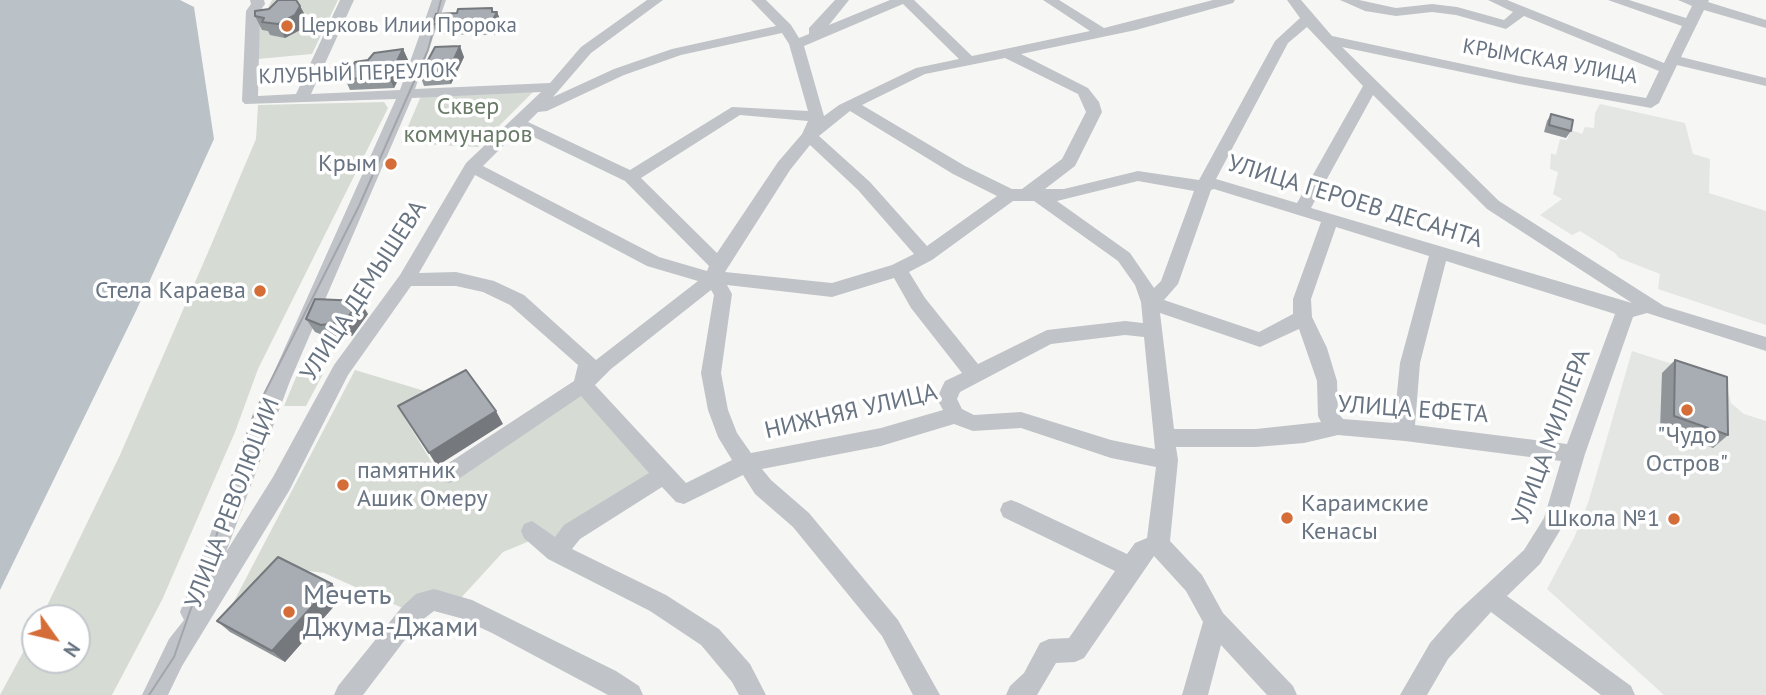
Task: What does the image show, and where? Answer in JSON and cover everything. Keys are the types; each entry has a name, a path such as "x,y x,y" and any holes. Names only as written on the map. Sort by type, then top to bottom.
{"street":[{"path":"302,98 347,0"},
{"name":"УЛИЦА РЕВОЛЮЦИИ","path":"155,695 174,657 280,381 406,94 439,0"},
{"name":"УЛИЦА ДЕМЫШЕВА","path":"174,657 281,484 341,370 406,280 472,167 556,85 586,50 656,0"},
{"path":"758,0 786,28 796,44 817,117 809,136"},
{"path":"796,44 823,24 842,0"},
{"path":"796,44 904,0 969,61"},
{"path":"1050,0 1103,34"},
{"path":"1167,0 1184,12"},
{"path":"449,474 583,385 604,364 716,272 785,166 809,136 850,105 921,71 1103,34 1228,0"},
{"path":"1294,0 1307,19 1371,85 1493,205 1658,311"},
{"path":"1347,0 1364,7 1396,12 1432,8 1457,11 1506,25 1522,11"},
{"path":"1495,0 1672,65 1766,82"},
{"path":"1615,0 1690,24"},
{"path":"1695,1 1766,24"},
{"name":"КРЫМСКАЯ УЛИЦА","path":"1329,40 1519,80 1651,103 1690,24 1695,1"},
{"name":"КЛУБНЫЙ ПЕРЕУЛОК","path":"255,6 250,101 556,85"},
{"path":"1150,302 1169,284 1205,184 1282,41 1307,19"},
{"path":"518,121 619,72 677,52 786,28"},
{"path":"472,167 653,262 716,272 734,278 832,290 898,270 926,256 1025,195 1058,173 1069,162 1094,112 1083,92 1009,54"},
{"path":"556,85 578,90"},
{"path":"1301,211 1371,85"},
{"path":"850,105 959,170 1025,195 1124,257 1143,283 1150,302 1167,460 1158,544 1194,583 1215,621 1284,695"},
{"path":"631,177 737,110 817,117"},
{"path":"518,121 631,177 716,272 723,294 711,373 718,410 729,438 763,487 801,520 890,628 927,695"},
{"path":"809,136 864,186 926,256"},
{"name":"УЛИЦА ГЕРОЕВ ДЕСАНТА","path":"1025,195 1064,195 1138,176 1193,186 1215,184 1626,310"},
{"path":"1330,220 1302,299 1303,317 1318,348 1327,381 1328,416 1338,426"},
{"path":"1405,432 1404,413 1410,363 1438,253"},
{"path":"898,270 918,303 976,375"},
{"path":"406,280 456,279 488,286 517,300 588,363 583,385"},
{"path":"1150,302 1260,340 1284,330 1303,317"},
{"path":"1626,310 1658,311 1766,344"},
{"name":"УЛИЦА МИЛЛЕРА","path":"1413,695 1439,651 1464,621 1532,556 1553,522 1574,454 1626,310"},
{"name":"НИЖНЯЯ УЛИЦА","path":"664,475 684,495 747,463 881,437 955,415 947,399 952,387 1054,335 1125,328 1152,331"},
{"path":"556,552 572,532 635,490 664,475 583,385"},
{"path":"955,415 973,423 1021,420 1111,449 1167,460"},
{"name":"УЛИЦА ЕФЕТА","path":"1164,438 1256,438 1304,434 1338,426 1574,454"},
{"path":"1012,510 1132,568"},
{"path":"532,531 556,552 658,603 710,637 741,673 753,695"},
{"path":"1019,695 1033,682 1049,651 1075,650 1143,550 1158,544"},
{"path":"1490,597 1622,695"},
{"path":"346,695 409,616 424,602 434,600 464,608 500,625 607,680 630,695"},
{"path":"1195,695 1215,621"}],"shaded area":[{"path":"0,0 180,0 194,7 214,139 136,311 0,590"},
{"path":"1600,104 1685,123 1693,154 1710,159 1709,193 1766,211 1766,325 1658,289 1660,274 1619,258 1580,231 1572,235 1540,215 1562,199 1553,194 1558,172 1550,169 1551,153 1556,155 1560,139 1567,140 1571,130 1582,134 1585,127 1594,128 1595,113"},
{"name":"Школа №1","path":"1632,351 1725,381 1731,403 1744,414 1766,421 1766,695 1664,695 1547,589 1574,538 1589,500"}],"green space":[{"path":"272,0 338,0 312,54 258,59 258,27"},
{"name":"Сквер коммунаров","path":"533,92 478,147 401,143 421,96"},
{"path":"384,102 388,108 258,369 235,432 162,600 112,695 0,695 21,656 21,674 91,674 91,604 48,604 120,455 256,139 258,105"},
{"path":"299,370 323,374 306,406 284,406"},
{"path":"355,370 428,392 403,415 437,471 447,477 582,388 659,473 552,550 537,538 503,552 460,599 407,610 324,573 288,568 231,607"}],"building":[{"path":"278,0 296,0 300,6 295,15 278,24 262,22 264,18 255,16 255,11 269,9"},
{"path":"492,8 492,12 497,12 491,24 433,24 436,14 457,13 458,9"},
{"path":"460,46 447,74 420,75 435,47"},
{"path":"403,49 389,77 345,79 355,62 368,60 374,53"},
{"path":"1551,114 1573,120 1571,131 1549,125"},
{"path":"315,299 360,301 344,322 321,325 306,319"},
{"path":"1675,360 1727,377 1728,435 1674,416"},
{"path":"466,370 496,411 429,453 398,406"},
{"name":"Мечеть Джума-Джами","path":"278,557 332,584 272,651 217,621"}],"tram line":[{"path":"224,513 228,488 254,414 359,206 428,50 441,0"},
{"path":"224,513 227,505"},
{"path":"149,695 174,657 224,513"}],"place":[{"name":"Церковь Илии Пророка","path":"287,26"},
{"name":"Крым","path":"391,164"},
{"name":"Стела Караева","path":"260,291"},
{"name":"\"Чудо Остров\"","path":"1687,410"},
{"name":"памятник Ашик Омеру","path":"343,485"},
{"name":"Караимские Кенасы","path":"1287,518"},
{"name":"Школа №1","path":"1674,519"},
{"name":"Мечеть Джума-Джами","path":"289,612"}]}
